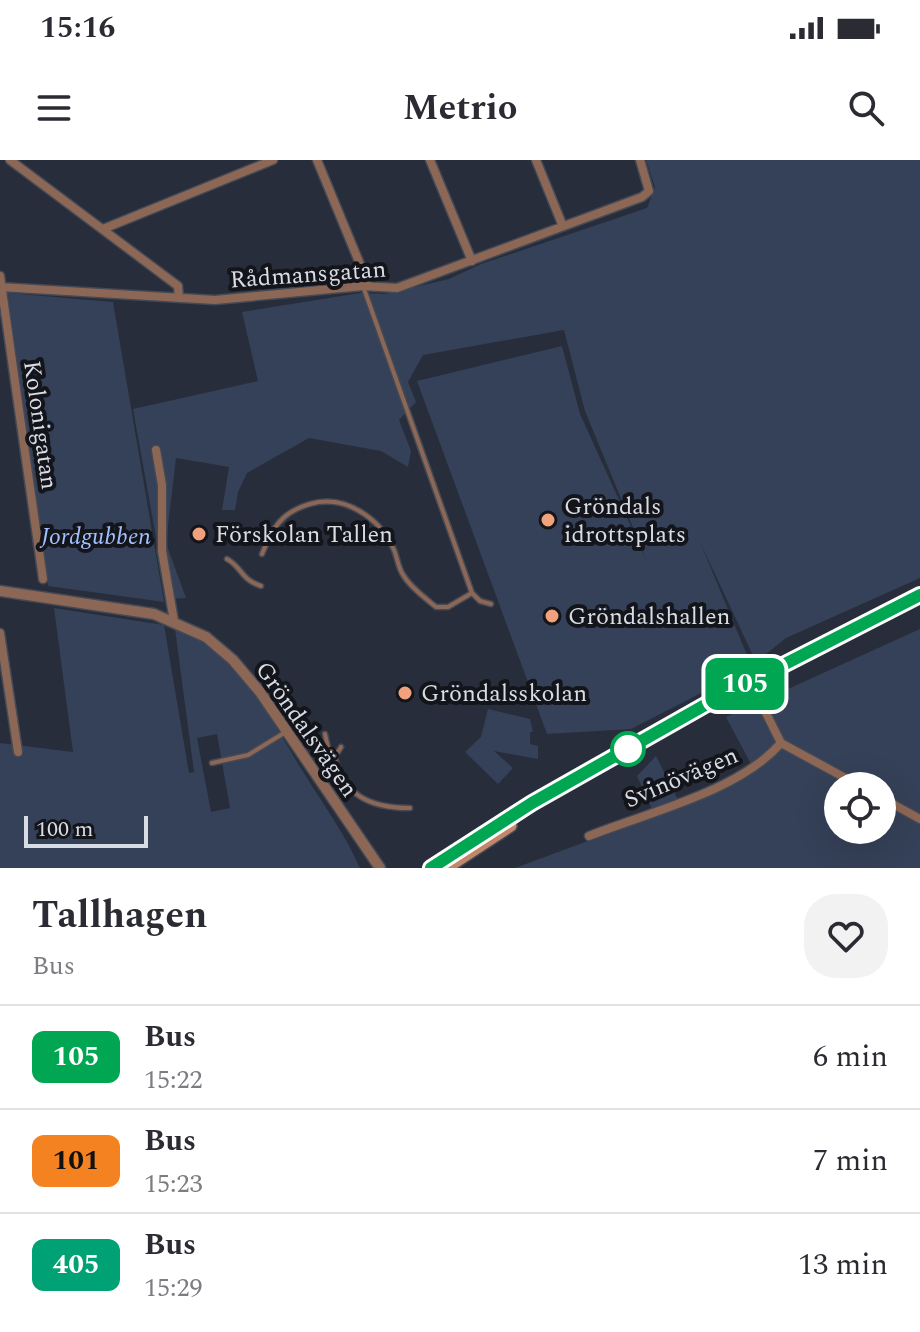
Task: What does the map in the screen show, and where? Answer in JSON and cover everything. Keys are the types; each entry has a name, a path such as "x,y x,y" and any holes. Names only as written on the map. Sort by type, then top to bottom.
{"main road":[{"path":"431,868 532,803 750,681 916,598"},
{"path":"447,868 601,765"}],"street":[{"path":"10,160 178,286 179,298"},
{"path":"103,229 273,160"},
{"path":"317,160 366,286"},
{"path":"430,160 472,261"},
{"path":"536,160 562,224"},
{"name":"Rådmansgatan","path":"1,287 215,300 366,286 397,288 562,224 642,197 649,191 640,160"},
{"name":"Kolonigatan","path":"0,276 43,579"},
{"path":"156,450 162,485 162,551 174,621"},
{"name":"Gröndalsvägen","path":"0,591 154,614 206,637 233,660 380,868"},
{"path":"0,633 18,752"},
{"path":"750,681 781,743 834,772"},
{"name":"Svinövägen","path":"589,836 640,818 753,769 781,743"},
{"path":"896,806 920,819"}],"lane":[{"path":"366,286 472,593 480,601 491,604"},
{"path":"262,554 266,538 281,519 308,504 332,501 371,518 393,549 402,574 436,607 448,607 472,593"},
{"path":"227,559 233,562 241,577 261,586"},
{"path":"212,763 248,755 286,731"},
{"path":"325,734 329,752 334,753"},
{"path":"334,753 341,747"},
{"path":"334,753 337,769 354,795 362,801 410,808"}],"green space":[{"path":"646,160 920,160 920,578 786,638 756,662 700,542 752,667 631,729 547,734 417,381 562,346 580,414 648,564 585,411 564,330 423,355 408,382 416,402 399,420 411,451 408,467 381,451 309,438 247,473 238,492 235,510 222,510 229,467 176,458 166,543 186,598 167,599 133,409 258,381 242,312 360,293 385,294 449,279 481,264 647,208 655,187"},
{"name":"Jordgubben","path":"8,293 113,302 164,602 48,586"},
{"path":"54,608 164,625 189,773 194,772 175,629 197,638 218,652 253,691 342,833 360,868 0,868 0,743 73,752","holes":["217,734 230,808 211,812 197,738"]},
{"path":"920,629 920,868 515,868 655,816 637,776 656,756 678,800 753,768 726,717"},
{"path":"488,709 530,719 533,732 530,732 530,744 538,746 538,759 494,751 513,768 498,784 465,752 481,737"}],"bus line":[{"name":"105","path":"431,868 532,803 705,705 920,595"}],"place":[{"name":"Gröndals idrottsplats","path":"548,520"},
{"name":"Förskolan Tallen","path":"199,534"},
{"name":"Gröndalshallen","path":"552,616"},
{"name":"Gröndalsskolan","path":"405,693"}]}
